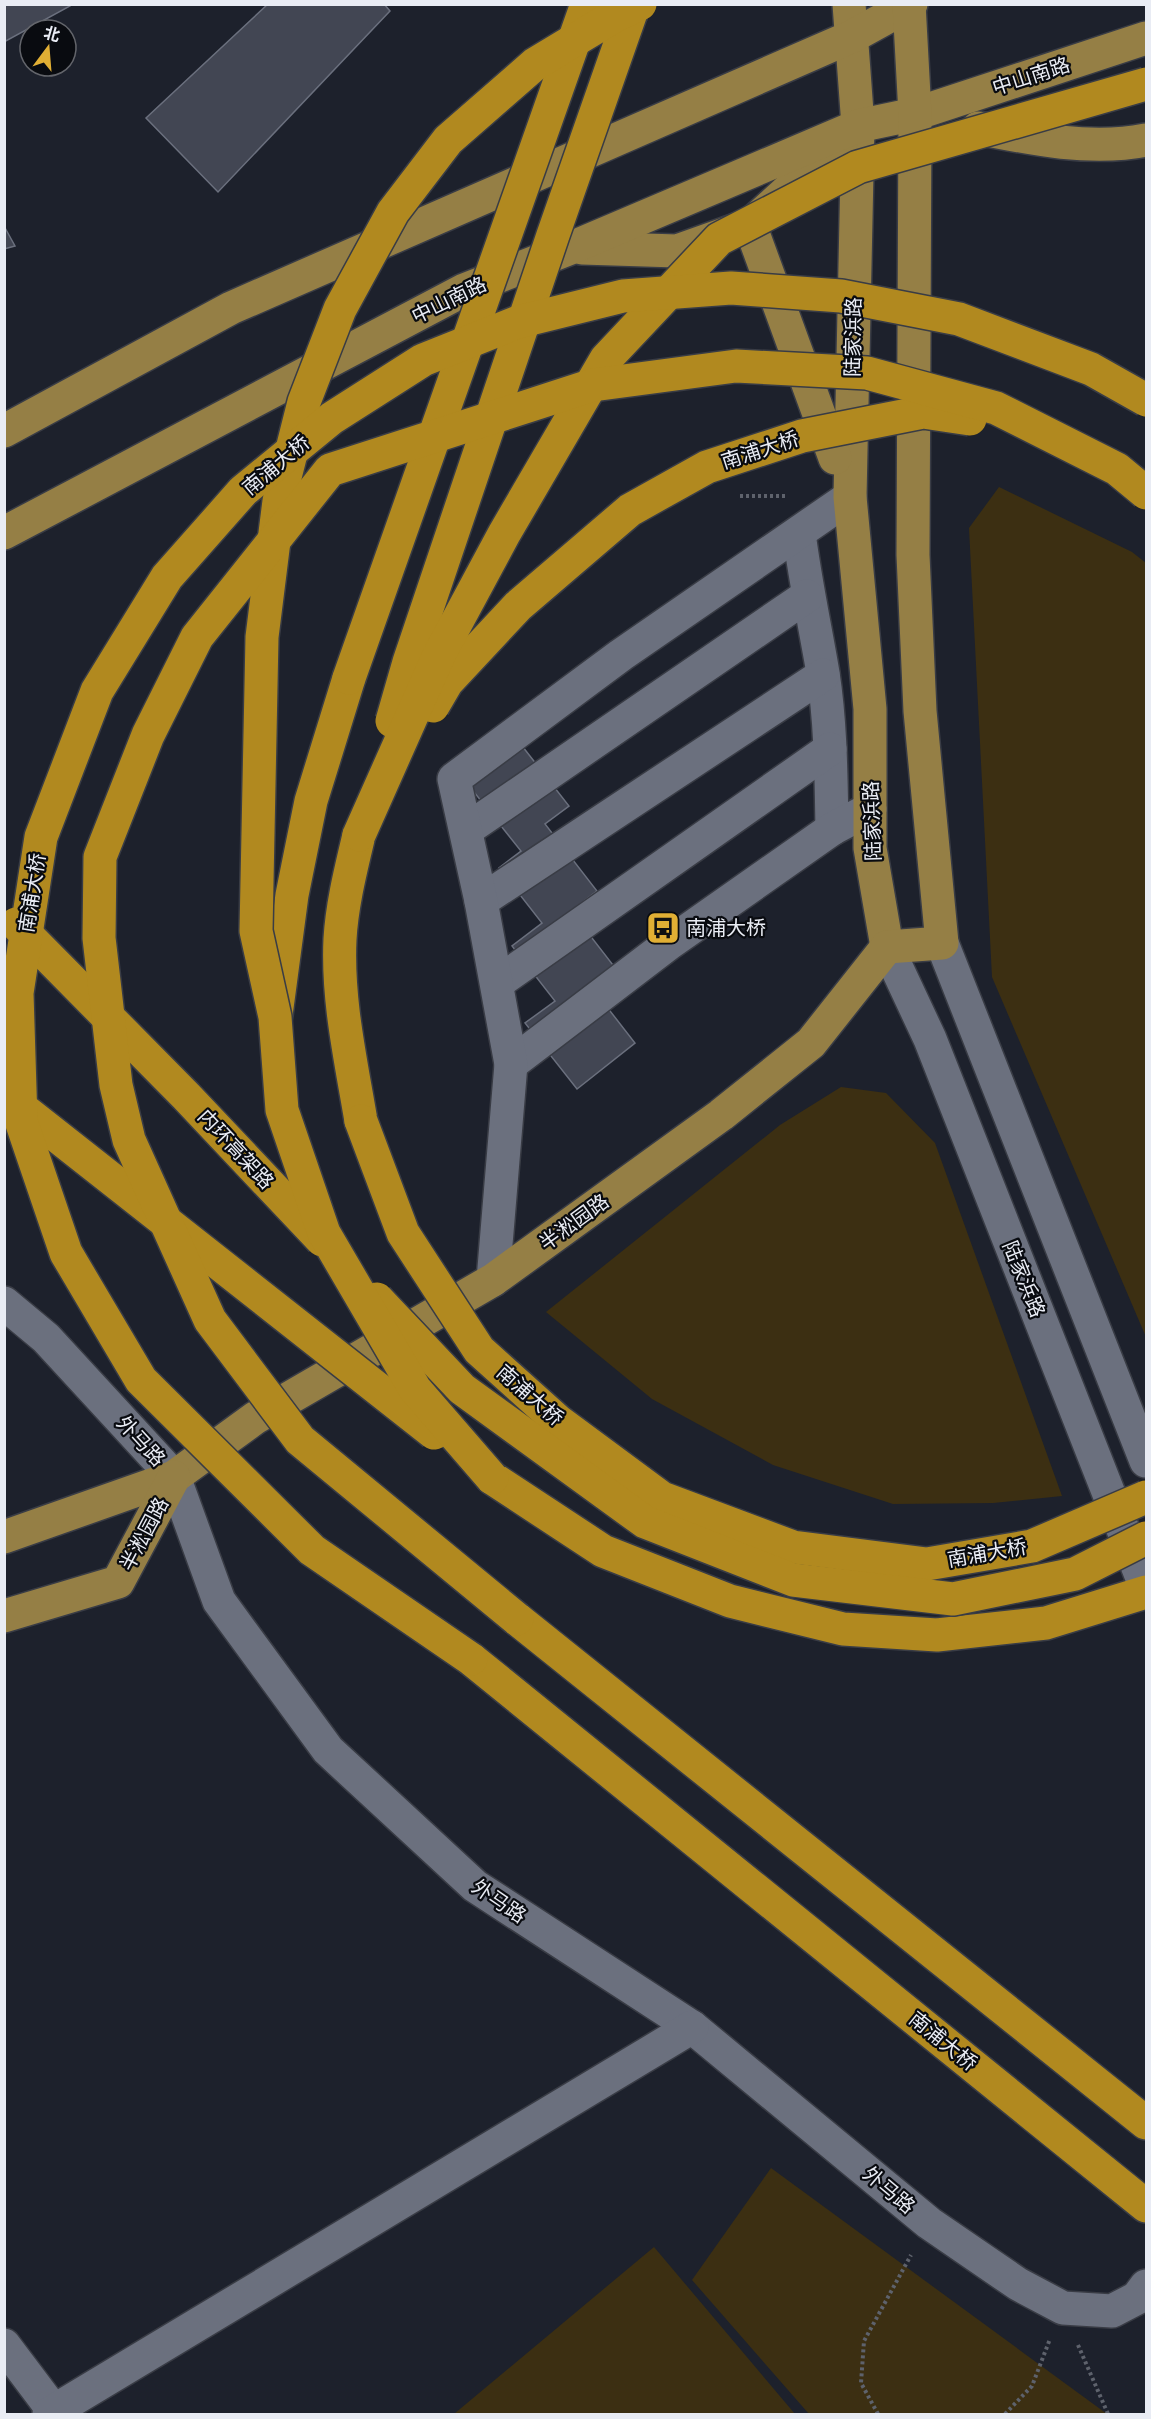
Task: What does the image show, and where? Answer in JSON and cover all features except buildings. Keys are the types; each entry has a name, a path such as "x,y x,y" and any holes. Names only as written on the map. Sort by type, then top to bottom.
{"highway":[{"path":"275,1017 292,895 311,801 349,678 587,4"},
{"path":"359,835 409,662 553,235 634,4"},
{"path":"492,1478 415,1389 324,1233 282,1110 275,1017 256,931 262,637 279,501 304,402 340,309 393,212 448,140 535,64 613,17 640,4"},
{"path":"359,835 439,656 504,534 606,359 719,239 858,167 1146,84"},
{"name":"南浦大桥","path":"1146,400 1091,369 959,319 841,296 730,288 623,296 518,322 423,360 332,418 243,491 167,577 97,691 41,837 17,993 21,1121 66,1253 141,1380 312,1550 471,1659 1146,2206"},
{"name":"南浦大桥","path":"1146,493 1117,469 996,408 867,373 736,366 593,385 330,470 197,637 148,735 100,857 99,938 116,1085 129,1140 210,1320 300,1440 517,1619 1146,2122"},
{"name":"南浦大桥","path":"1146,463 1094,435 923,412 802,436 707,467 630,510 518,606 447,682 359,835 347,886 340,940 343,1014 361,1121 403,1233 479,1350 558,1420 662,1498 793,1547 927,1564 1032,1546 1146,1497"},
{"name":"内环高架路","path":"8,916 186,1096 462,1389"},
{"path":"4,1094 492,1478 603,1551 730,1601 843,1629 937,1635 1046,1623 1146,1590"},
{"name":"南浦大桥","path":"462,1389 645,1522 793,1580 953,1599 1075,1574 1146,1538"}],"main road":[{"path":"4,431 231,308 851,20 910,5 915,114 914,566 920,711 942,943 887,947"},
{"name":"陆家浜路","path":"851,20 858,126 850,496 870,709 870,848 887,947"},
{"name":"中山南路","path":"4,533 464,290 571,248 858,126 915,114 1146,38"},
{"name":"中山南路","path":"915,114 1031,139 1123,145 1146,140"},
{"path":"571,248 677,251 750,225 858,126"},
{"path":"750,225 850,496"},
{"name":"半淞园路","path":"4,1537 174,1476 255,1418 493,1280 721,1115 811,1042 887,947"},
{"name":"半淞园路","path":"4,1616 118,1582 174,1476"}],"street":[{"path":"493,1280 511,1064 481,901 454,779 621,655 850,496"},
{"path":"799,533 807,596 823,675 830,750 832,829"},
{"path":"466,830 807,596"},
{"path":"481,901 823,675"},
{"path":"497,983 830,750"},
{"path":"511,1064 671,942 832,829 870,809"},
{"path":"942,943 1146,1461"},
{"name":"陆家浜路","path":"887,947 930,1040 1146,1590"},
{"name":"外马路","path":"4,1303 46,1338 174,1476 219,1601 328,1750 475,1886 692,2027 929,2223 1018,2284 1063,2308 1112,2311 1137,2298 1146,2286"},
{"path":"4,2345 51,2412 692,2027"}],"path":[{"path":"878,2415 861,2383 864,2341 929,2223"},
{"path":"1005,2415 1032,2386 1063,2308"},
{"path":"1063,2308 1108,2415"}],"shaded area":[{"path":"999,487 1132,552 1146,563 1146,1337 992,977 969,528"},
{"path":"841,1087 886,1093 935,1143 1062,1496 993,1503 893,1504 773,1465 652,1399 546,1312 780,1125"},
{"path":"771,2168 1107,2414 809,2414 692,2280"},
{"path":"654,2247 795,2414 454,2414"}],"place":[{"name":"南浦大桥","path":"663,928"}]}
